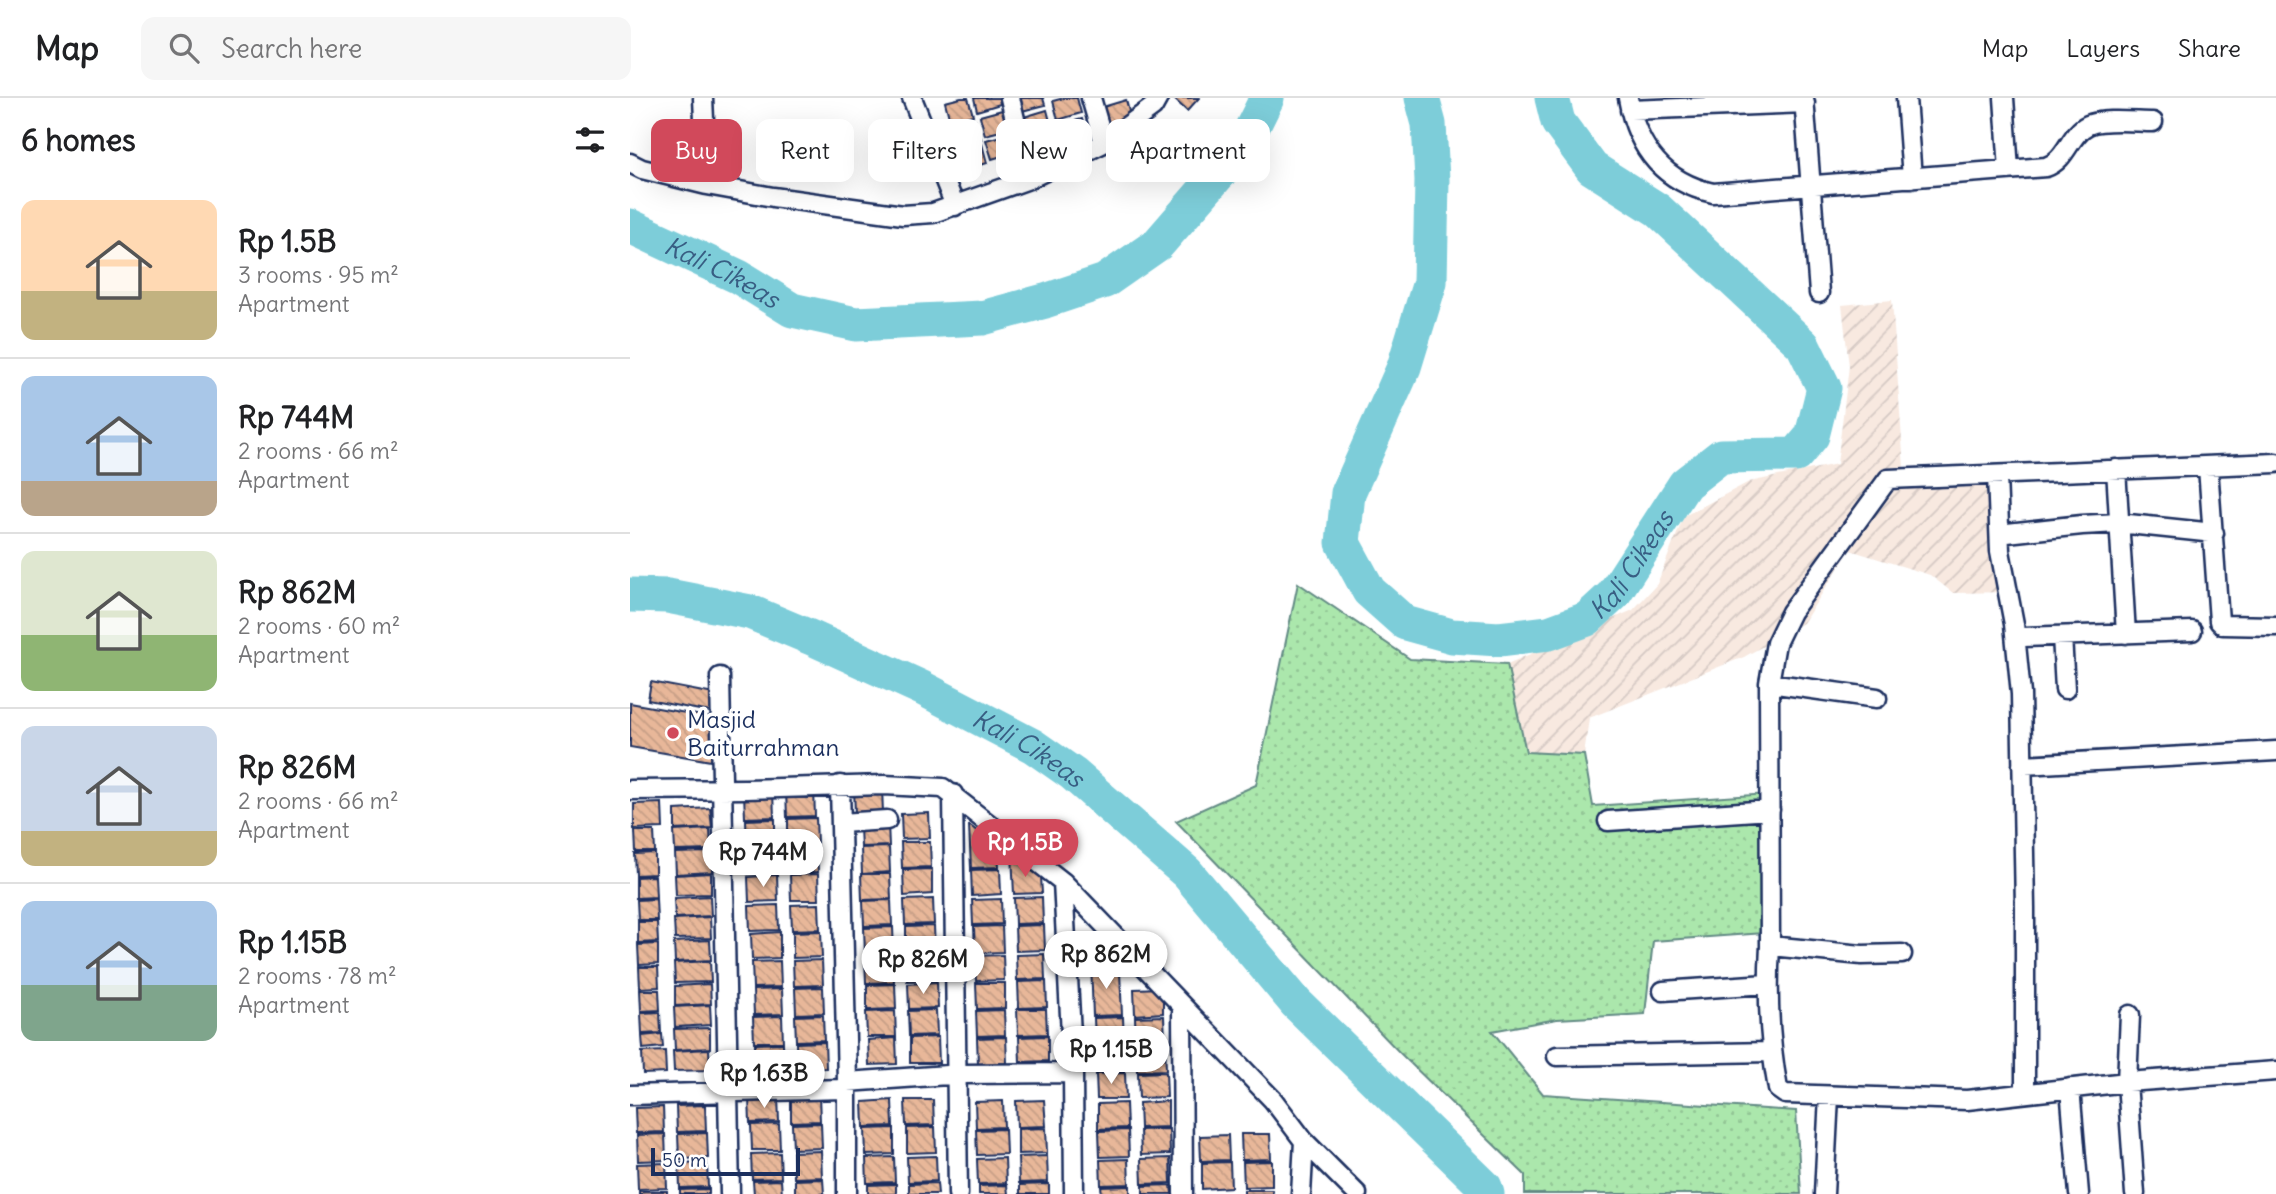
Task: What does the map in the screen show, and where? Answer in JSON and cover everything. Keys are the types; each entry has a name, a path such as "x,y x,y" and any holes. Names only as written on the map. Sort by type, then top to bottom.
{"street":[{"path":"703,98 707,185"},
{"path":"912,98 955,206"},
{"path":"1010,98 1015,119"},
{"path":"1091,98 1104,143"},
{"path":"1092,149 1153,107 1158,98"},
{"path":"1906,98 1912,178"},
{"path":"2004,98 2009,170"},
{"path":"1819,293 1812,184 1804,100 1629,104 1644,144 1657,164 1670,176 1696,189 1713,193 1736,193 1812,184 2009,170 2054,164 2088,125 2098,122 2154,122"},
{"path":"630,163 642,169 707,185 848,209 903,215 933,213 1021,182"},
{"path":"2276,463 1888,479 1791,612 1776,643 1769,683 1770,946 1767,984 1771,1052 1779,1092 1785,1094 1967,1100 2127,1082 2276,1071"},
{"path":"2208,467 2220,624 2276,626"},
{"path":"2116,469 2126,634"},
{"path":"1997,475 2000,551 2014,624 2021,694 2025,1093"},
{"path":"2007,533 2082,524 2119,523 2214,533"},
{"path":"2024,637 2192,631"},
{"path":"2062,636 2065,689"},
{"path":"720,677 730,1194"},
{"path":"1769,683 1877,698"},
{"path":"2022,765 2276,751"},
{"path":"840,785 847,1194"},
{"path":"630,790 722,790 840,785 943,788 1063,882 1166,986 1182,1008 1273,1100 1304,1141 1357,1194"},
{"path":"953,794 958,1194"},
{"path":"1608,821 1770,810"},
{"path":"841,823 887,820"},
{"path":"1063,882 1073,1073 1074,1194"},
{"path":"1770,946 1862,955 1902,954"},
{"path":"1068,952 1137,958"},
{"path":"1662,991 1767,984"},
{"path":"1182,1008 1183,1194"},
{"path":"2130,1015 2127,1082 2135,1194"},
{"path":"1558,1056 1771,1052"},
{"path":"847,1082 957,1074 1073,1073"},
{"path":"630,1095 843,1089 847,1082"},
{"path":"2070,1088 2079,1194"},
{"path":"1824,1194 1829,1096"},
{"path":"1301,1194 1304,1141"}],"shaded area":[{"path":"1892,300 1905,482 2008,477 2012,592 1953,593 1930,575 1850,550 1803,623 1744,657 1589,718 1584,755 1526,753 1507,664 1633,610 1657,584 1684,516 1749,482 1837,464 1849,366 1842,305"}],"green space":[{"path":"1298,583 1410,659 1507,664 1526,752 1584,755 1593,806 1768,794 1764,933 1653,941 1645,1014 1557,1019 1492,1031 1543,1094 1796,1111 1801,1194 1525,1194 1525,1175 1401,1054 1176,821 1256,785"}],"building":[{"path":"968,98 973,115 949,119 945,102"},
{"path":"974,98 999,98 1000,104 977,111"},
{"path":"1018,98 1043,98 1045,105 1022,111"},
{"path":"1077,98 1081,113 1058,119 1053,101"},
{"path":"1173,98 1199,98 1187,111"},
{"path":"1126,100 1131,119 1106,119 1103,107"},
{"path":"1002,110 1005,119 996,119 996,132 985,135 980,116"},
{"path":"1047,110 1049,119 1025,119 1024,117"},
{"path":"996,137 996,158 992,159 986,140"},
{"path":"982,144 987,163 982,165"},
{"path":"651,682 714,694 710,712 648,700"},
{"name":"Masjid Baiturrahman","path":"630,703 719,719 711,761 630,747"},
{"path":"882,787 883,813 855,814 854,788"},
{"path":"814,790 815,816 787,817 786,791"},
{"path":"773,792 774,817 745,818 744,793"},
{"path":"662,803 663,828 634,829 634,804"},
{"path":"710,808 712,828 675,830 675,810"},
{"path":"929,813 930,838 902,839 901,814"},
{"path":"816,818 817,843 788,844 788,819"},
{"path":"775,819 775,844 747,846 746,820"},
{"path":"888,823 889,846 861,847 860,828"},
{"path":"969,825 998,847 999,867 971,868"},
{"path":"710,829 711,850 675,851 674,831"},
{"path":"635,831 654,831 655,852 636,852"},
{"path":"901,842 930,842 931,867 902,868"},
{"path":"788,847 817,847 818,872 789,873"},
{"path":"889,847 890,872 862,874 861,848"},
{"path":"775,848 776,873 748,874 747,849"},
{"path":"711,852 712,872 676,874 675,853"},
{"path":"655,853 655,874 636,875 635,854"},
{"path":"1012,854 1041,877 1042,893 1014,894"},
{"path":"932,869 932,894 904,896 903,870"},
{"path":"1000,869 1001,894 972,896 971,870"},
{"path":"711,873 711,894 676,895 675,875"},
{"path":"818,874 819,900 791,900 790,875"},
{"path":"861,874 890,874 891,899 862,900"},
{"path":"777,875 778,901 749,902 748,877"},
{"path":"655,876 656,897 636,898 636,877"},
{"path":"710,896 711,916 675,918 674,898"},
{"path":"1042,897 1043,923 1015,924 1014,898"},
{"path":"656,899 657,920 638,920 637,900"},
{"path":"933,899 934,924 905,925 904,900"},
{"path":"1001,899 1002,924 973,925 972,900"},
{"path":"891,900 892,925 864,926 863,901"},
{"path":"819,904 820,929 792,930 791,905"},
{"path":"778,905 779,930 750,931 749,906"},
{"path":"710,917 711,938 675,939 674,919"},
{"path":"638,922 657,922 658,942 638,943"},
{"path":"1044,925 1045,950 1016,951 1015,926"},
{"path":"934,926 935,951 906,953 906,927"},
{"path":"1002,926 1003,952 975,953 974,927"},
{"path":"893,927 894,953 865,954 864,928"},
{"path":"821,931 822,957 793,958 793,932"},
{"path":"780,932 780,958 752,959 751,934"},
{"path":"710,940 711,960 675,962 674,942"},
{"path":"658,944 658,964 639,965 638,945"},
{"path":"1044,954 1045,979 1017,980 1016,955"},
{"path":"935,955 936,980 907,981 906,956"},
{"path":"1003,955 1004,980 976,981 974,956"},
{"path":"893,956 894,982 866,983 865,957"},
{"path":"822,960 823,985 794,986 793,961"},
{"path":"710,961 711,982 675,983 674,963"},
{"path":"780,961 781,987 753,988 752,962"},
{"path":"1091,962 1120,972 1122,1015 1093,1016"},
{"path":"639,967 658,967 659,987 640,988"},
{"path":"1046,981 1047,1007 1019,1008 1018,982"},
{"path":"937,982 938,1008 909,1009 908,984"},
{"path":"976,983 1005,983 1005,1008 977,1009"},
{"path":"710,984 711,1004 675,1006 675,986"},
{"path":"895,984 896,1009 867,1010 867,985"},
{"path":"823,987 824,1013 796,1014 795,988"},
{"path":"1163,988 1163,1013 1135,1015 1134,989"},
{"path":"782,989 783,1014 754,1015 753,990"},
{"path":"640,990 659,990 660,1010 641,1011"},
{"path":"710,1005 711,1025 675,1027 674,1007"},
{"path":"1017,1009 1046,1009 1047,1034 1018,1035"},
{"path":"936,1010 937,1035 909,1036 908,1011"},
{"path":"1004,1010 1005,1035 977,1036 976,1011"},
{"path":"895,1011 896,1037 867,1037 866,1012"},
{"path":"660,1012 661,1033 642,1034 641,1013"},
{"path":"823,1015 824,1040 796,1041 795,1016"},
{"path":"782,1016 783,1042 754,1042 753,1017"},
{"path":"1164,1016 1165,1041 1136,1042 1135,1017"},
{"path":"1123,1017 1124,1042 1095,1043 1094,1018"},
{"path":"710,1028 710,1048 675,1050 674,1029"},
{"path":"662,1034 663,1047 643,1049 642,1036"},
{"path":"1048,1036 1048,1061 1020,1062 1019,1037"},
{"path":"938,1037 939,1063 910,1063 910,1038"},
{"path":"1006,1037 1007,1063 978,1064 977,1038"},
{"path":"896,1038 897,1064 869,1065 868,1040"},
{"path":"825,1042 826,1068 797,1069 796,1043"},
{"path":"783,1043 784,1069 756,1070 755,1044"},
{"path":"1165,1044 1166,1070 1137,1071 1136,1045"},
{"path":"1124,1046 1124,1071 1096,1072 1095,1047"},
{"path":"709,1049 710,1070 674,1071 673,1051"},
{"path":"665,1051 666,1073 643,1074 642,1052"},
{"path":"1166,1072 1167,1097 1139,1098 1138,1073"},
{"path":"1125,1073 1126,1099 1097,1099 1096,1074"},
{"path":"819,1095 820,1121 791,1122 791,1096"},
{"path":"778,1096 779,1122 750,1123 749,1098"},
{"path":"892,1100 893,1126 864,1127 863,1102"},
{"path":"905,1100 933,1100 934,1125 906,1126"},
{"path":"1044,1100 1046,1126 1017,1127 1016,1101"},
{"path":"1003,1101 1004,1127 976,1128 975,1102"},
{"path":"1168,1101 1168,1127 1140,1128 1139,1103"},
{"path":"1126,1103 1127,1128 1098,1129 1098,1104"},
{"path":"705,1105 706,1131 677,1132 676,1106"},
{"path":"663,1107 664,1132 636,1133 635,1108"},
{"path":"821,1123 822,1148 793,1149 792,1124"},
{"path":"779,1124 780,1150 752,1150 751,1125"},
{"path":"935,1127 936,1152 907,1153 907,1128"},
{"path":"894,1128 894,1154 866,1155 865,1129"},
{"path":"1046,1128 1047,1153 1018,1154 1018,1129"},
{"path":"1005,1129 1006,1154 977,1155 976,1130"},
{"path":"1169,1129 1170,1154 1141,1155 1140,1130"},
{"path":"1128,1130 1129,1156 1100,1157 1099,1131"},
{"path":"707,1133 708,1158 679,1159 678,1134"},
{"path":"665,1134 666,1160 638,1161 637,1135"},
{"path":"1241,1134 1270,1134 1271,1159 1242,1160"},
{"path":"1228,1135 1229,1160 1201,1161 1200,1136"},
{"path":"821,1151 822,1177 794,1178 793,1152"},
{"path":"780,1153 781,1178 752,1179 751,1154"},
{"path":"936,1156 937,1181 908,1182 907,1157"},
{"path":"1047,1156 1048,1182 1019,1183 1018,1157"},
{"path":"894,1157 895,1182 867,1183 866,1158"},
{"path":"1005,1158 1006,1183 978,1184 977,1159"},
{"path":"1170,1158 1171,1183 1142,1184 1141,1159"},
{"path":"1128,1159 1129,1184 1101,1185 1100,1160"},
{"path":"1272,1161 1272,1186 1244,1187 1243,1162"},
{"path":"707,1162 708,1187 680,1188 679,1163"},
{"path":"1230,1162 1231,1187 1202,1189 1202,1163"},
{"path":"666,1163 667,1188 638,1189 637,1164"},
{"path":"823,1179 824,1194 795,1194 795,1180"},
{"path":"781,1180 782,1194 754,1194 753,1181"},
{"path":"937,1183 938,1194 909,1194 909,1184"},
{"path":"896,1184 896,1194 868,1194 868,1185"},
{"path":"1049,1184 1049,1194 1020,1194 1020,1185"},
{"path":"1007,1185 1008,1194 979,1194 979,1186"},
{"path":"1171,1185 1172,1194 1143,1194 1143,1186"},
{"path":"1130,1186 1130,1194 1102,1194 1101,1187"},
{"path":"709,1189 709,1194 680,1194 680,1190"},
{"path":"1244,1190 1272,1190 1273,1194 1244,1194"},
{"path":"639,1191 667,1191 667,1194 639,1194"}],"waterway":[{"name":"Kali Cikeas","path":"630,226 739,277 792,310 856,324 982,318 1105,281 1158,244 1243,146 1267,98"},
{"name":"Kali Cikeas","path":"1422,98 1429,124 1432,180 1430,282 1404,367 1348,493 1343,543 1369,591 1405,623 1452,636 1499,639 1549,633 1587,619 1613,595 1685,484 1721,456 1796,455 1812,436 1824,388 1803,345 1658,210 1592,168 1558,122 1552,98"},
{"name":"Kali Cikeas","path":"630,595 668,596 750,612 922,688 1033,746 1073,774 1187,873 1296,1003 1485,1187 1487,1194"}],"place":[{"name":"Masjid Baiturrahman","path":"673,733"}]}
